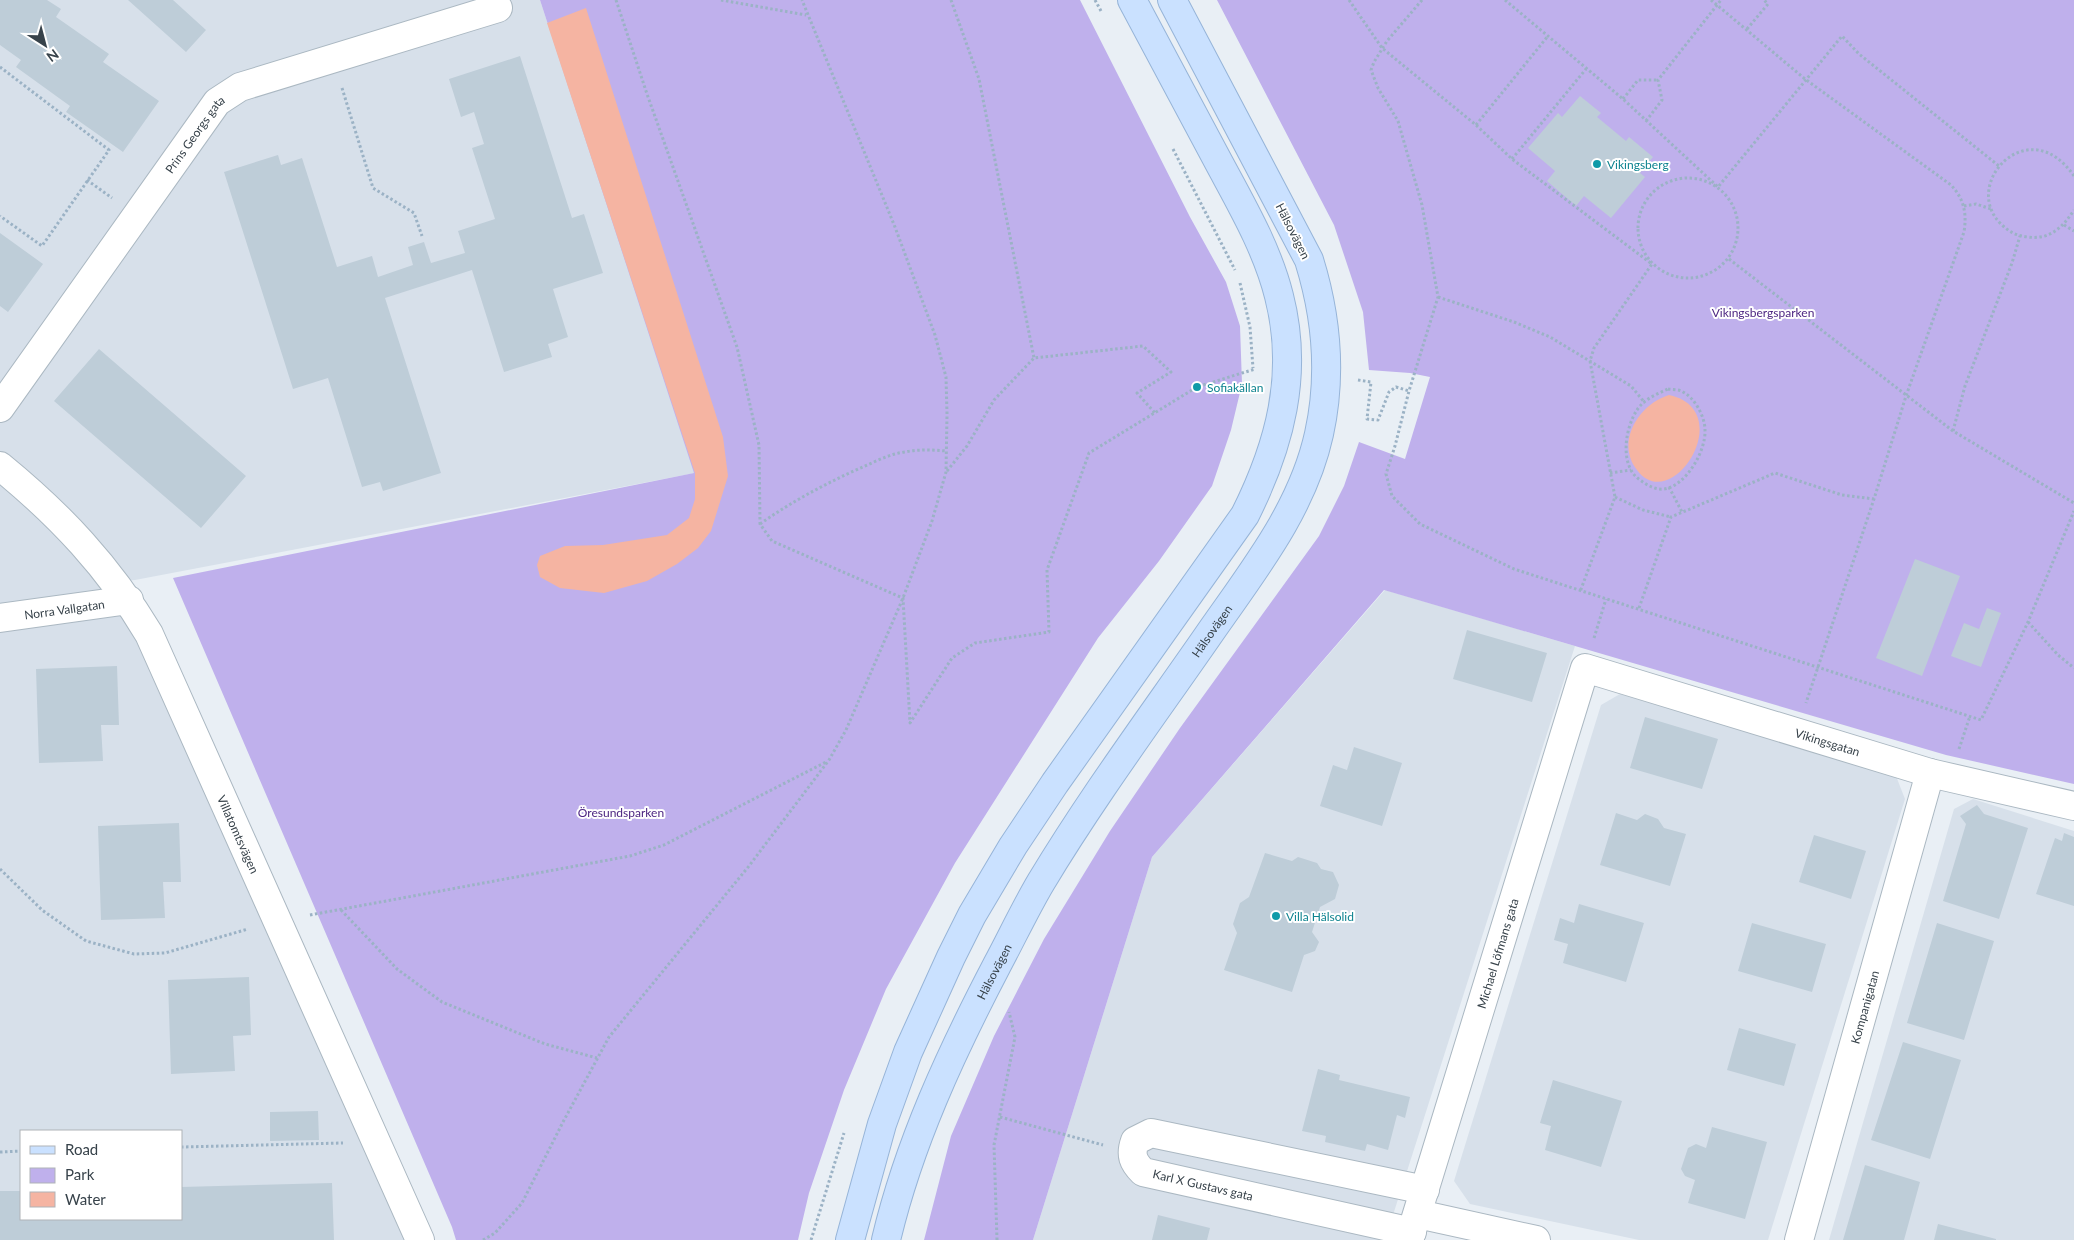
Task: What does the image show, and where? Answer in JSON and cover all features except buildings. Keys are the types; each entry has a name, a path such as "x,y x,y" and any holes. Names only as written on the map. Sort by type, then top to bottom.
{"main road":[{"path":"850,1240 882,1124 905,1061 950,957 972,915 1013,846 1055,783 1245,516 1258,489 1276,441 1286,393 1288,370 1287,334 1279,295 1247,216 1132,0"},
{"name":"Hälsovägen","path":"886,1240 895,1204 932,1098 973,1011 1041,883 1116,766 1280,531 1311,462 1319,435 1327,374 1327,347 1318,291 1309,260 1172,0"}],"street":[{"name":"Prins Georgs gata","path":"0,408 217,102 240,87 498,8"},
{"name":"Villatomtsvägen","path":"0,466 62,520 95,557 129,600 148,634 420,1240"},
{"name":"Norra Vallgatan","path":"0,618 129,600"},
{"name":"Vikingsgatan","path":"1585,668 1930,773 2074,806"},
{"name":"Michael Löfmans gata","path":"1416,1219 1585,668"},
{"name":"Kompanigatan","path":"1800,1240 1930,773"},
{"name":"Karl X Gustavs gata","path":"1416,1219 1151,1133 1135,1141 1131,1152 1135,1164 1143,1172 1536,1240"}],"path":[{"path":"616,0 736,347 759,445 760,524 772,541 903,598"},
{"path":"721,0 806,15"},
{"path":"483,1240 495,1232 522,1203 609,1037 749,866 829,760 846,730 903,598 932,521 946,472 946,378 935,335 894,227 806,15 802,0"},
{"path":"951,0 979,79 1034,358"},
{"path":"1095,0 1104,18"},
{"path":"1349,0 1382,48 1476,125 1512,159 1663,273 1677,278 1691,279 1712,272 1729,259 1736,245 1739,229 1736,213 1729,199 1623,100 1505,0"},
{"path":"1422,0 1382,48 1371,70 1378,88 1398,121 1422,206 1438,297 1409,390 1386,474 1392,496 1420,524 1514,569 1580,592 1639,608 1981,720 2028,622 2074,511"},
{"path":"1711,0 1805,79 1951,185 1960,195 1966,219 1964,232 1906,396 1798,733"},
{"path":"1646,121 1662,100 1658,80 1721,0"},
{"path":"1747,29 1768,4 1764,0"},
{"path":"1476,125 1548,36"},
{"path":"1718,187 1842,36 1859,54 1999,166"},
{"path":"333,58 373,188 414,213 422,236"},
{"path":"0,66 109,150 42,246 0,216"},
{"path":"1512,159 1586,68"},
{"path":"1623,100 1638,80 1658,80"},
{"path":"1172,148 1238,277 1250,327 1252,375"},
{"path":"2074,176 2064,162 2046,151 2030,149 2011,155 1999,166 1991,181 1989,197 1991,209 1998,220 2008,231 2020,236 2036,238 2050,235 2064,225 2074,210"},
{"path":"1652,264 1643,252 1638,238 1637,222 1642,208 1650,195 1661,185 1675,179 1690,177 1704,180 1718,187"},
{"path":"1964,206 1976,204 1991,209"},
{"path":"2064,225 2074,231"},
{"path":"1953,431 1965,386 2012,263 2020,236"},
{"path":"1729,259 1953,431 2074,503"},
{"path":"1580,592 1615,497 1590,361 1594,348 1652,264"},
{"path":"1438,297 1550,337 1631,386 1645,403"},
{"path":"946,472 967,446 994,400 1034,358 1143,346 1171,372 1137,393 1155,413"},
{"path":"1360,380 1371,382 1367,419 1378,420 1389,392 1396,388 1409,390"},
{"path":"903,598 910,723 952,658 975,643 1049,632 1048,570 1089,453 1196,387"},
{"path":"1668,389 1681,390 1691,397 1700,413 1705,430 1701,453 1691,470 1676,484 1663,489 1649,487 1635,477 1632,470 1626,452 1629,432 1638,408 1651,397 1668,389"},
{"path":"760,524 790,503 826,484 885,458 913,451 947,451"},
{"path":"1610,473 1632,470"},
{"path":"1615,497 1643,510 1671,517 1775,473 1842,495 1874,499"},
{"path":"1669,487 1682,512"},
{"path":"1639,608 1671,517"},
{"path":"1599,623 1606,599"},
{"path":"2028,622 2058,655 2074,668"},
{"path":"1963,738 1970,716"},
{"path":"0,869 42,910 86,940 134,954 165,953 276,921 644,852 664,845 829,760"},
{"path":"340,909 397,970 442,1002 545,1044 597,1058"},
{"path":"997,1240 994,1145 1014,1037 1009,1010"},
{"path":"1000,1117 1131,1152"},
{"path":"811,1240 846,1128"},
{"path":"182,1147 350,1143 372,1134"},
{"path":"0,1152 20,1151"}],"shaded area":[{"path":"0,0 540,0 695,473 135,580 111,582 411,1240 0,1240"},
{"path":"1385,590 1575,646 1385,1240 1033,1240 1152,857"},
{"path":"1620,694 1896,776 1905,799 1768,1240 1639,1240 1470,1204 1454,1181 1601,705"},
{"path":"1973,799 2074,831 2074,1240 1829,1240 1954,809"}],"green space":[{"name":"Öresundsparken","path":"540,0 1080,0 1190,217 1226,282 1240,326 1242,384 1231,430 1212,486 1159,561 1098,638 955,863 886,989 844,1090 809,1193 798,1240 456,1240 173,578 694,473"},
{"name":"Vikingsbergsparken","path":"1217,0 2074,0 2074,784 1946,755 1384,590 1152,857 1033,1240 924,1240 951,1136 994,1036 1044,939 1110,831 1180,728 1319,536 1344,486 1359,442 1405,459 1430,377 1410,373 1369,370 1363,312 1334,225"}],"water":[{"path":"586,8 723,437 728,476 711,531 698,548 677,564 647,581 604,593 560,588 540,577 537,565 540,556 565,546 603,545 667,535 689,518 695,499 695,473 547,23"},
{"path":"1669,395 1689,404 1698,420 1699,438 1692,456 1681,471 1667,480 1651,481 1637,470 1631,459 1628,448 1630,436 1640,415 1658,400"}],"place":[{"name":"Vikingsberg","path":"1597,164"},
{"name":"Sofiakällan","path":"1197,387"},
{"name":"Villa Hälsolid","path":"1276,916"}]}
